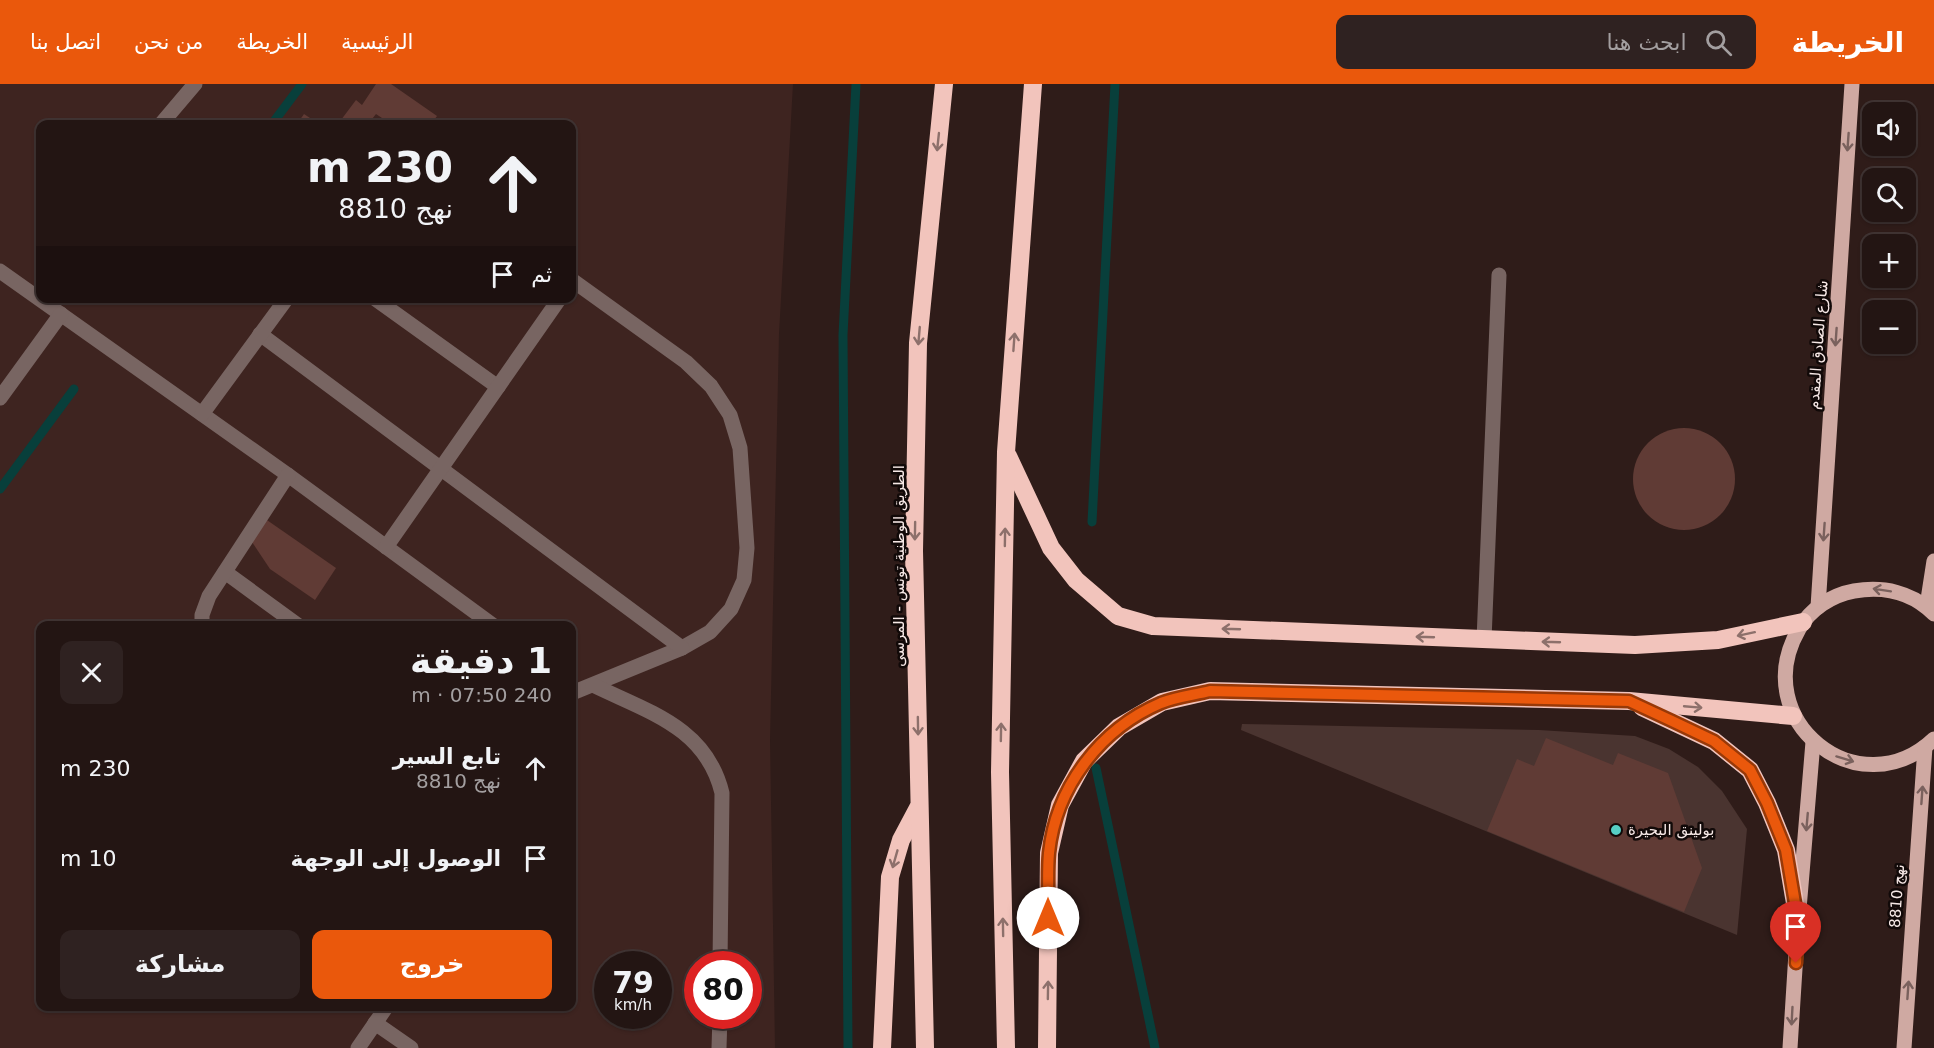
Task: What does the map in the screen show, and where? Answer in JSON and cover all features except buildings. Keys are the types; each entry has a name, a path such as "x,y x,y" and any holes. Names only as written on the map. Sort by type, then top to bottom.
{"highway":[{"name":"الطريق الوطنية تونس - المرسى","path":"925,1048 914,551 918,343 944,84"},
{"path":"1005,1048 1000,772 1006,452 1033,84"},
{"path":"1006,452 1051,548 1076,580 1118,616 1153,626 1635,645 1718,640 1803,622"},
{"path":"1047,1048 1049,853 1060,805 1084,761 1119,727 1162,702 1210,691 1629,701 1793,716"},
{"path":"1629,701 1714,741 1750,770 1767,803 1786,850 1798,921"},
{"path":"882,1048 890,877 901,840 919,806"}],"main road":[{"name":"شارع الصادق المقدم","path":"1818,607 1852,84"},
{"path":"1930,743 1898,761 1868,765 1839,758 1813,742 1793,716 1786,692 1785,668 1790,644 1803,622 1818,607 1843,593 1872,588 1901,592 1930,610 1934,561"},
{"path":"1790,1048 1813,742"},
{"name":"نهج 8810","path":"1904,1048 1930,743"}],"lane":[{"path":"164,120 195,84"},
{"path":"0,271 36,296"},
{"path":"1484,640 1499,275"},
{"path":"576,284 687,362 711,386 730,415 740,448 747,548 744,580 731,609 710,632 682,648 576,691"},
{"path":"46,303 288,475 487,621"},
{"path":"202,414 283,303"},
{"path":"382,303 498,387"},
{"path":"386,547 557,303"},
{"path":"0,398 61,314"},
{"path":"260,334 682,648"},
{"path":"202,621 209,596 288,475"},
{"path":"225,572 291,621"},
{"path":"593,685 685,732 700,745 715,769 722,793 723,809 720,951"},
{"path":"358,1048 383,1011"},
{"path":"375,1023 411,1048"},
{"path":"719,1048 720,1029"}],"shaded area":[{"path":"0,84 793,84 779,334 770,740 775,1048 0,1048"},
{"name":"بولينق البحيرة","path":"1242,724 1539,730 1635,736 1669,749 1698,767 1722,791 1747,829 1737,935 1241,730"}],"waterway":[{"path":"275,120 302,84"},
{"path":"848,1048 843,335 856,84"},
{"path":"1092,522 1115,84"},
{"path":"0,489 74,389"},
{"path":"1096,768 1155,1048"}],"place":[{"name":"بولينق البحيرة","path":"1616,830"}],"route":[{"path":"1048,918 1049,853 1060,805 1084,761 1119,727 1162,702 1210,691 1629,701 1714,741 1750,770 1767,803 1786,850 1798,921 1796,963"}]}
